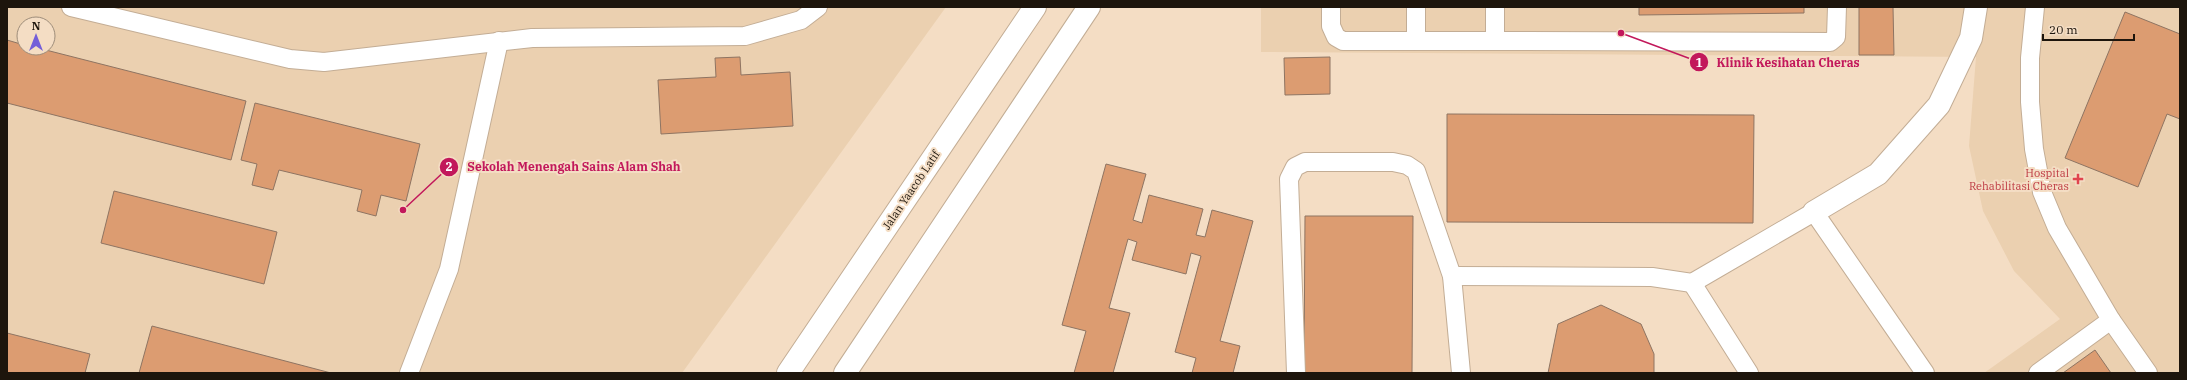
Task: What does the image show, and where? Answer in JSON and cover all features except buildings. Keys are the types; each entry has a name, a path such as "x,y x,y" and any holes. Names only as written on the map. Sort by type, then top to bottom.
{"main road":[{"name":"Jalan Yaacob Latif","path":"788,373 1035,7"},
{"path":"844,373 1089,7"},
{"path":"1814,212 1878,174 1939,105 1971,38 1976,7"}],"lane":[{"path":"71,7 290,59 324,62 532,38 745,36 801,20 818,7"},
{"path":"1331,7 1331,26 1336,37 1343,41 1830,42 1836,37 1837,7"},
{"path":"1416,7 1416,41"},
{"path":"1495,7 1495,41"},
{"path":"2035,7 2030,58 2030,102 2034,149 2042,192 2057,228 2111,320 2148,373"},
{"path":"409,373 449,269 499,41"},
{"path":"1296,373 1289,179 1295,167 1305,162 1393,162 1407,165 1416,171 1452,276 1461,373"},
{"path":"1452,276 1652,277 1692,283 1814,212 1925,373"},
{"path":"1692,283 1749,373"},
{"path":"2038,373 2111,320"}],"shaded area":[{"path":"7,7 946,7 682,373 7,373"},
{"name":"Hospital Rehabilitasi Cheras","path":"1261,7 2180,7 2180,373 1984,373 2060,319 2014,271 1983,211 1969,146 1976,57 1261,52"}],"place":[{"name":"Klinik Kesihatan Cheras","path":"1621,33"},
{"name":"Hospital Rehabilitasi Cheras","path":"2078,179"},
{"name":"Sekolah Menengah Sains Alam Shah","path":"403,210"}]}
